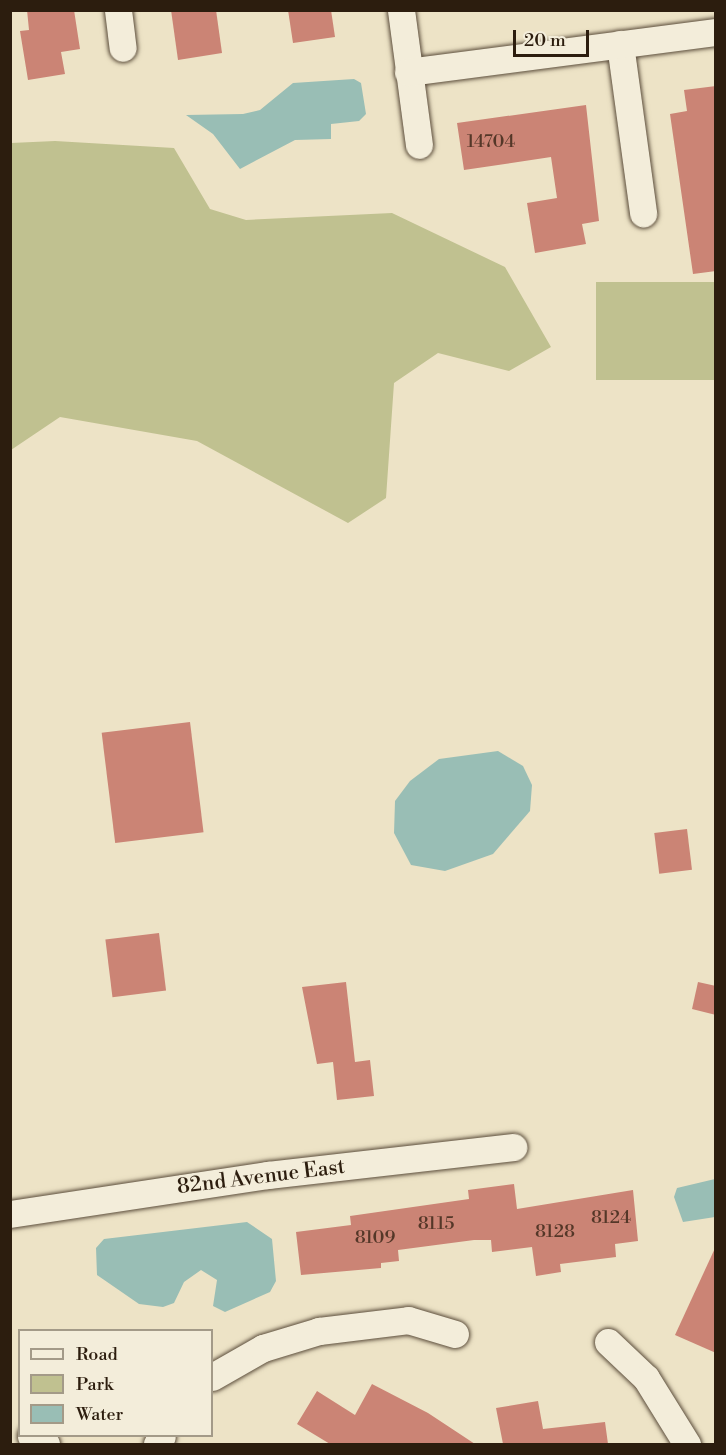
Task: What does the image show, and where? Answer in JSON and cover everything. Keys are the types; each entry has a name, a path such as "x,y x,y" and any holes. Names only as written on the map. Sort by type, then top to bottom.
{"street":[{"path":"118,10 123,48"},
{"path":"401,10 419,145"},
{"path":"408,72 716,32"},
{"path":"620,44 643,213"},
{"name":"82nd Avenue East","path":"10,1214 268,1175 513,1147"},
{"path":"213,1376 262,1348 319,1331 408,1320 455,1334"},
{"path":"608,1342 646,1378 687,1444"}],"green space":[{"path":"55,141 174,148 210,209 246,220 392,213 505,267 551,347 509,371 438,353 394,383 386,498 348,523 197,441 60,417 11,450 11,143"},
{"path":"596,282 715,282 715,380 596,380"}],"water":[{"path":"354,79 361,83 366,114 359,121 331,124 331,139 295,140 240,169 213,134 186,115 243,114 260,110 293,83"},
{"path":"498,751 523,766 532,785 530,811 493,854 445,871 411,865 394,833 395,801 410,781 439,759"},
{"path":"715,1179 715,1217 683,1222 674,1197 677,1188"},
{"path":"247,1222 272,1239 276,1281 270,1292 225,1312 213,1306 217,1280 201,1270 184,1282 174,1303 163,1307 139,1304 97,1275 96,1248 104,1239"}],"building":[{"path":"27,10 74,10 80,49 61,52 65,74 28,80 20,31 29,30"},
{"path":"171,10 216,10 222,53 178,60"},
{"path":"288,10 331,10 335,37 293,43"},
{"path":"716,86 716,271 693,274 670,114 687,111 684,90"},
{"path":"586,105 599,221 582,224 586,244 535,253 527,203 557,198 551,157 464,170 457,123"},
{"path":"190,722 204,832 115,843 102,733"},
{"path":"687,829 692,870 659,874 654,833"},
{"path":"159,933 166,991 112,997 105,940"},
{"path":"346,982 355,1062 370,1060 374,1096 337,1100 333,1062 317,1064 302,987"},
{"path":"698,982 716,986 716,1015 692,1009"},
{"path":"514,1184 517,1209 633,1190 638,1241 615,1244 616,1257 560,1264 561,1272 536,1276 532,1247 492,1252 491,1240 474,1240 398,1250 399,1261 381,1263 381,1268 301,1275 296,1232 351,1225 350,1216 469,1199 468,1190"},
{"path":"716,1246 716,1353 675,1335"},
{"path":"372,1384 428,1413 475,1444 330,1444 297,1424 317,1391 355,1415"},
{"path":"538,1401 543,1429 605,1422 608,1444 503,1444 496,1408"}]}
